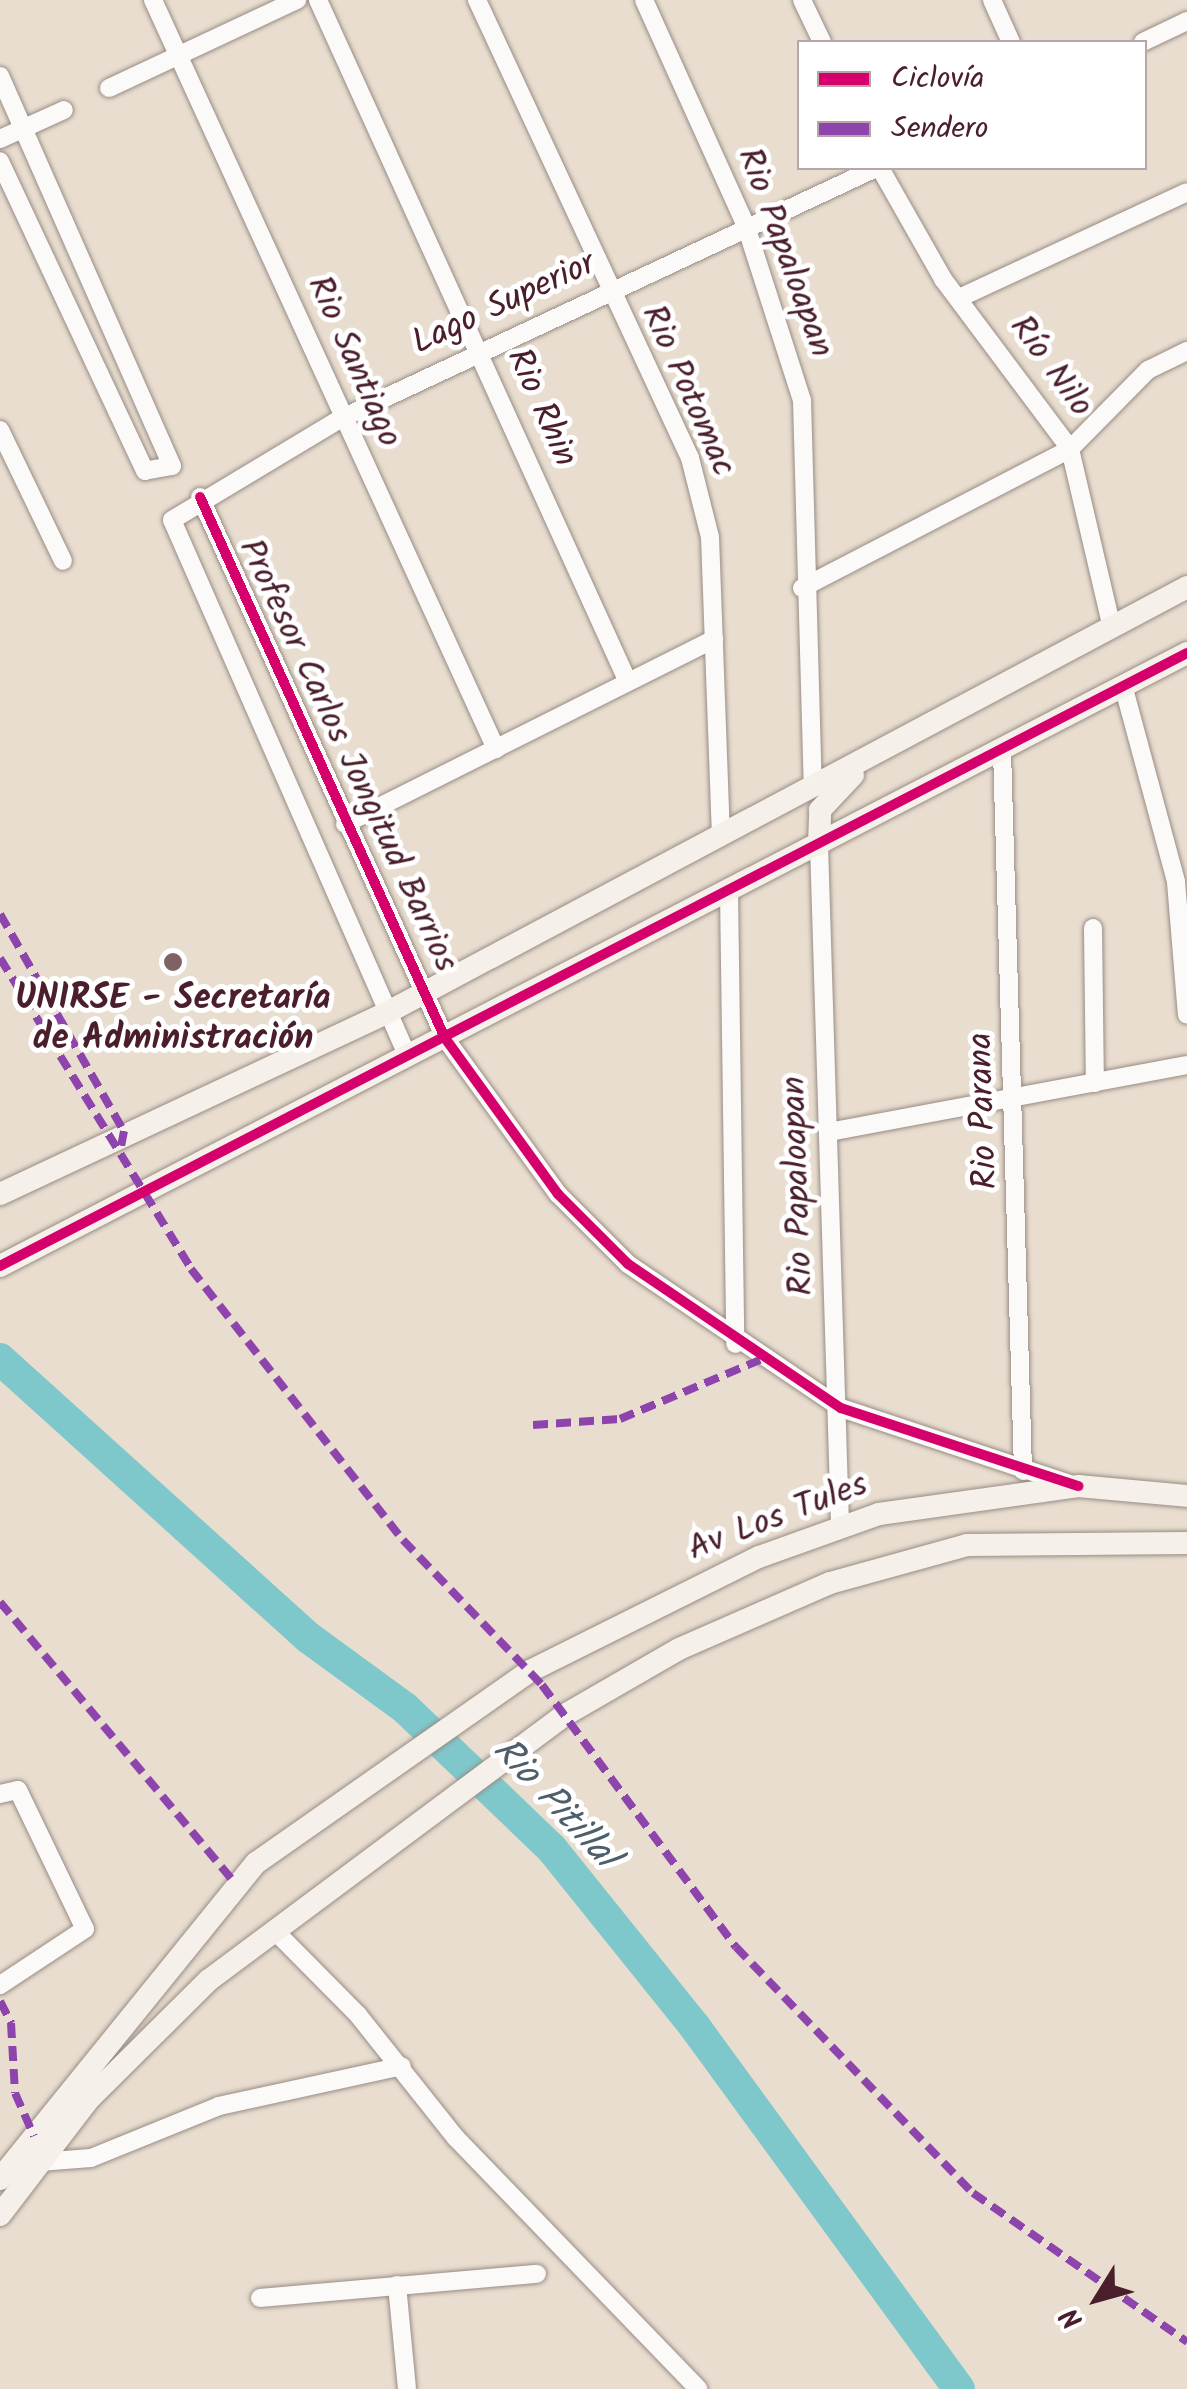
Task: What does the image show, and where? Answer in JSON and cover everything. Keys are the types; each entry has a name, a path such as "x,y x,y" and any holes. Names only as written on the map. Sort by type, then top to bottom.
{"street":[{"name":"Rio Santiago","path":"153,0 496,750"},
{"path":"109,88 297,0"},
{"name":"Rio Rhin","path":"318,0 627,680"},
{"name":"Rio Potomac","path":"477,0 607,290 690,458 710,537 721,836"},
{"name":"Rio Papaloapan","path":"644,0 746,226 802,400 802,588 813,782"},
{"path":"802,0 821,40"},
{"path":"992,0 1010,40"},
{"path":"1147,40 1187,21"},
{"path":"0,76 173,457 172,466 144,471 0,161"},
{"path":"0,139 64,110"},
{"name":"Lago Superior","path":"172,520 200,497 342,418 607,290 873,170"},
{"name":"Río Nilo","path":"879,170 959,298 1070,449 1112,628"},
{"path":"959,298 1187,192"},
{"path":"802,588 1070,449 1148,370 1187,351"},
{"path":"0,430 63,561"},
{"name":"Profesor Carlos Jongitud Barrios","path":"200,497 246,613 445,1038 558,1194 628,1264 736,1344 841,1408 1078,1486"},
{"name":"Profesor Carlos Jongitud Barrios","path":"172,520 390,1011 406,1056"},
{"path":"0,1194 90,1148 390,1011 721,836 813,782 932,725 1187,586"},
{"path":"217,625 246,613"},
{"path":"344,824 714,640"},
{"path":"0,1266 1187,652"},
{"path":"1123,685 1176,882 1187,1014"},
{"path":"818,845 830,792 932,725"},
{"name":"Rio Parana","path":"1002,750 1017,1097 1023,1471"},
{"name":"Rio Papaloapan","path":"818,845 841,1408 840,1524"},
{"path":"729,891 736,1344"},
{"path":"1093,928 1095,1082"},
{"path":"829,1132 1187,1065"},
{"name":"Av Los Tules","path":"0,2180 256,1863 530,1671 840,1524 1078,1486 1187,1496"},
{"path":"0,2215 39,2162 162,2026 275,1930 562,1716 759,1611 906,1558 1026,1540 1187,1543"},
{"path":"0,1985 85,1928 9,1792"},
{"path":"275,1930 402,2066 456,2138 698,2389"},
{"path":"39,2162 91,2158 219,2106 402,2066"},
{"path":"260,2298 537,2274"},
{"path":"396,2284 407,2389"}],"waterway":[{"name":"Rio Pitillal","path":"0,1359 309,1638 405,1708 552,1849 695,2027 959,2389"}],"marked path":[{"path":"0,914 124,1131 121,1146"},
{"path":"0,958 191,1269 403,1540 542,1685 736,1947 973,2193 1187,2342"},
{"path":"533,1425 620,1419 760,1360"},
{"path":"0,1602 236,1884"},
{"path":"0,2001 11,2023 15,2093 34,2136"}],"cycle path":[{"path":"200,497 445,1038 558,1194 628,1264 841,1408 1078,1486"},
{"path":"0,1266 1187,653"}],"place":[{"name":"UNIRSE - Secretaría de Administración","path":"173,962"}]}
